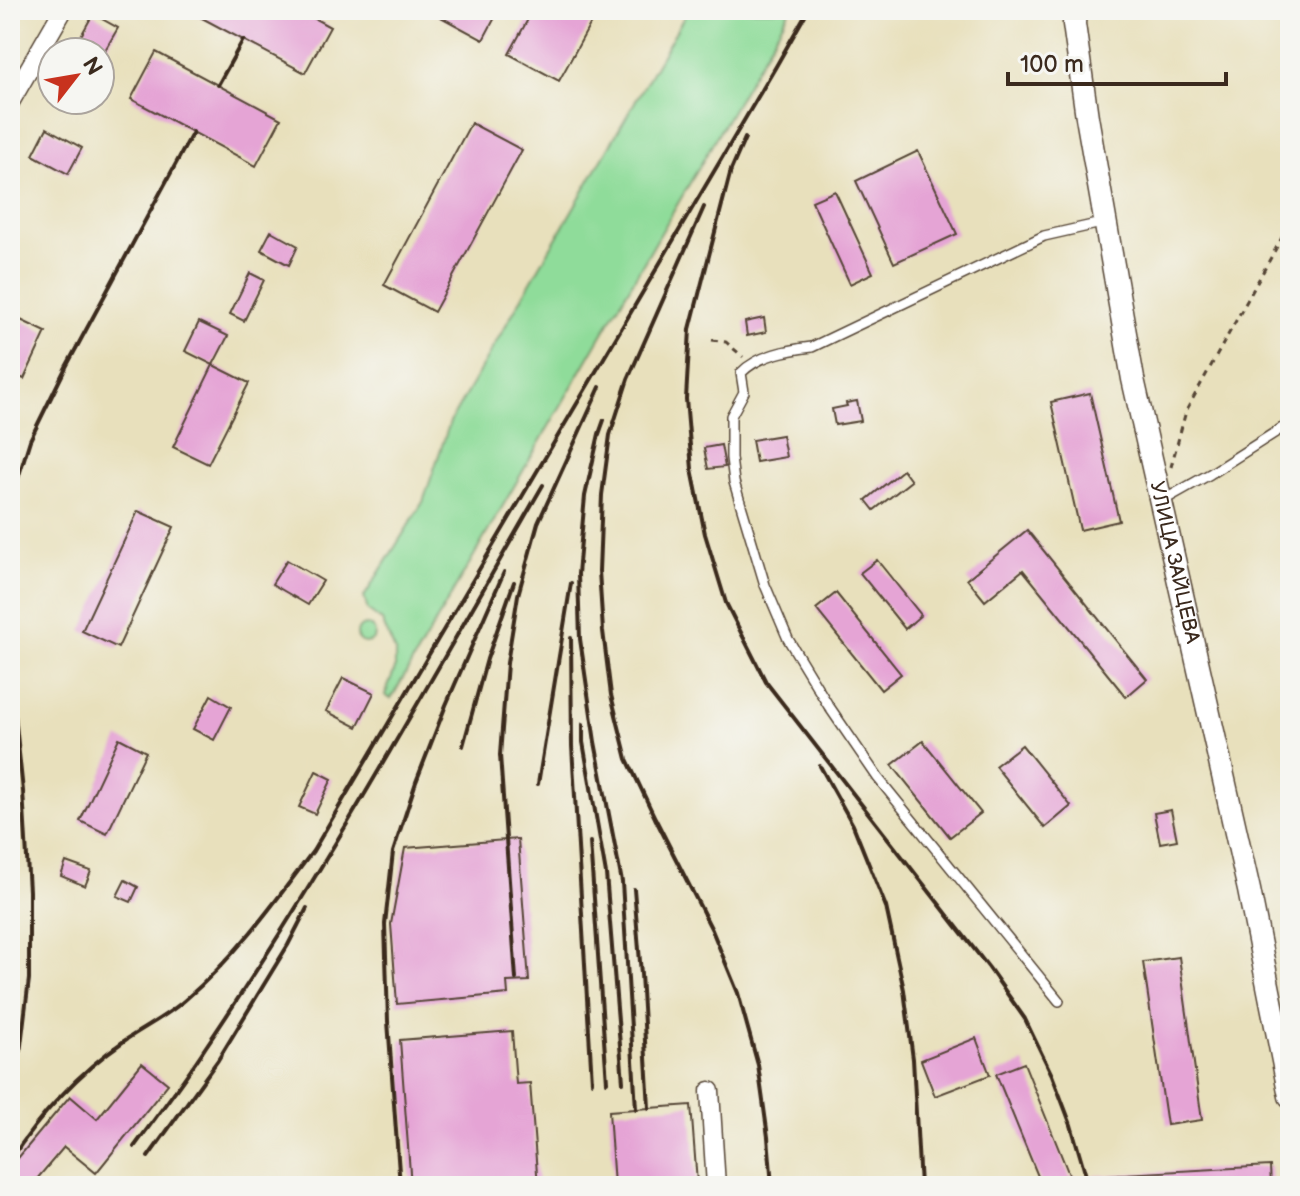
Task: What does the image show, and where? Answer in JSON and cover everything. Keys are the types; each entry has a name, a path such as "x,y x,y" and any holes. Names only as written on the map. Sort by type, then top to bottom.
{"street":[{"path":"10,102 63,10"},
{"name":"УЛИЦА ЗАЙЦЕВА","path":"1074,17 1087,117 1133,379 1249,890 1290,1096"},
{"path":"710,1091 716,1186"}],"lane":[{"path":"1059,1001 878,778 788,639 765,585 734,482 731,416 744,392 741,373 750,363 792,349 812,347 1044,236 1106,222"},
{"path":"1162,501 1290,423"}],"path":[{"path":"1170,471 1186,411 1290,223"},
{"path":"712,340 726,342 750,363"}],"green space":[{"path":"688,10 790,10 391,699 385,695 395,669 395,651 382,621 368,611 364,597 423,502 450,422"},
{"path":"362,625 370,625 375,634 373,641 362,643 357,638 357,630"}],"building":[{"path":"187,10 299,10 330,27 305,73"},
{"path":"428,10 499,10 483,40"},
{"path":"533,10 598,10 559,81 509,54"},
{"path":"93,14 118,28 113,36 81,36"},
{"path":"156,52 281,119 256,166 131,99"},
{"path":"471,123 522,150 434,312 384,285"},
{"path":"47,128 82,148 68,174 33,155"},
{"path":"918,151 957,234 894,263 856,181"},
{"path":"835,191 873,273 850,284 812,201"},
{"path":"271,231 298,246 289,265 261,250"},
{"path":"250,273 264,280 244,321 230,314"},
{"path":"10,315 46,332 24,379 10,373"},
{"path":"764,318 766,332 747,336 745,322"},
{"path":"199,322 228,336 213,365 185,351"},
{"path":"213,365 249,383 208,464 173,447"},
{"path":"1090,393 1119,521 1080,530 1051,402"},
{"path":"857,401 861,421 835,425 832,409"},
{"path":"782,435 786,457 756,462 752,440"},
{"path":"721,445 725,467 708,469 704,448"},
{"path":"903,470 911,481 874,510 866,500"},
{"path":"138,511 174,527 118,648 82,631"},
{"path":"1027,530 1147,679 1126,697 1023,570 985,601 967,579"},
{"path":"287,560 323,581 308,605 272,584"},
{"path":"877,560 921,615 905,629 860,573"},
{"path":"836,593 901,674 881,690 816,609"},
{"path":"343,678 374,693 357,727 326,711"},
{"path":"211,695 231,707 214,740 193,729"},
{"path":"119,738 146,752 107,834 80,821"},
{"path":"923,741 981,813 950,837 892,765"},
{"path":"1022,745 1071,806 1045,828 995,766"},
{"path":"316,771 332,779 315,814 299,807"},
{"path":"1171,810 1177,840 1160,843 1154,813"},
{"path":"518,839 529,981 507,982 508,994 397,1004 391,924 405,848"},
{"path":"66,862 91,871 85,886 61,876"},
{"path":"125,880 138,887 131,902 117,896"},
{"path":"1179,957 1202,1120 1167,1125 1143,962"},
{"path":"512,1031 516,1084 530,1083 538,1186 411,1186 400,1040"},
{"path":"976,1038 990,1075 935,1096 921,1060"},
{"path":"142,1063 168,1084 96,1173 64,1147 31,1186 10,1186 13,1164 70,1096 97,1119"},
{"path":"1024,1063 1070,1177 1270,1166 1271,1186 1042,1186 996,1074"},
{"path":"691,1105 697,1183 614,1186 609,1111"}],"railway":[{"path":"10,1161 47,1111 76,1081 107,1053 178,1006 221,966 313,851 808,10"},
{"path":"218,85 243,40"},
{"path":"10,504 30,440 193,132"},
{"path":"745,138 731,170 690,329 686,399 692,469 705,534 726,603 766,682 989,968 1025,1019 1052,1075 1086,1176"},
{"path":"704,207 628,379 610,435 602,495 599,571 603,631 611,695 627,759 712,930 738,993 758,1065 772,1186"},
{"path":"516,979 500,755 507,663 518,595 538,523 600,387"},
{"path":"604,420 585,496 578,574 580,639 595,742 622,882 636,1109"},
{"path":"134,1147 197,1061 294,910 379,770 543,485"},
{"path":"400,1186 388,1021 385,924 393,852 446,705 504,572"},
{"path":"463,746 487,659 514,582"},
{"path":"538,784 571,583"},
{"path":"571,638 572,746 592,1082"},
{"path":"10,668 23,791 29,891 29,979 10,1112"},
{"path":"583,724 583,742 606,874 623,1082"},
{"path":"820,766 853,825 886,907 904,990 913,1059 920,1186"},
{"path":"10,815 18,845"},
{"path":"590,842 607,1082"},
{"path":"634,889 649,1108"},
{"path":"148,1157 218,1060 307,908"}]}
